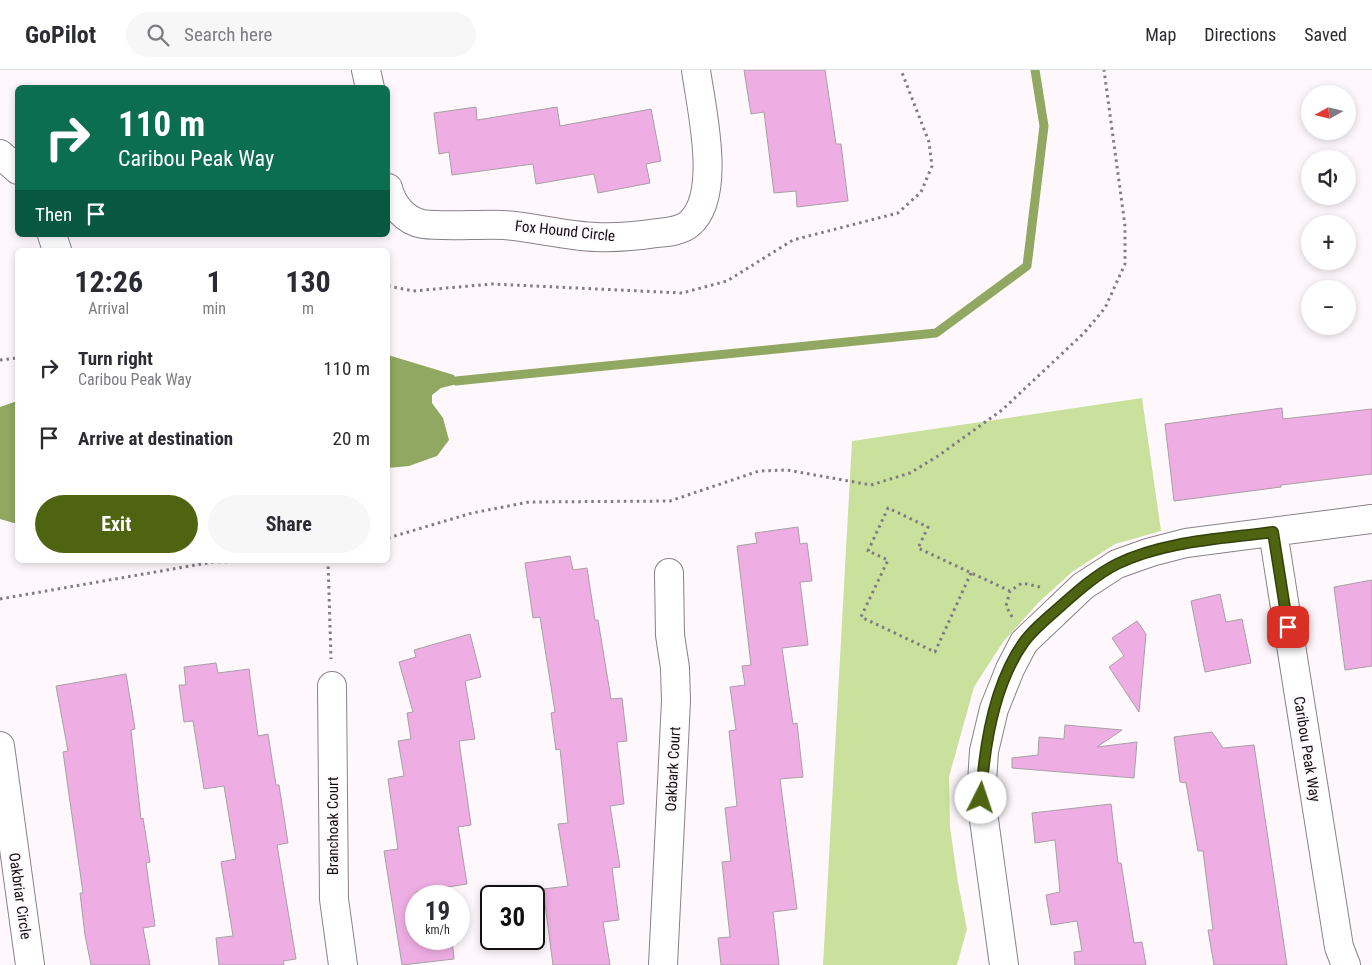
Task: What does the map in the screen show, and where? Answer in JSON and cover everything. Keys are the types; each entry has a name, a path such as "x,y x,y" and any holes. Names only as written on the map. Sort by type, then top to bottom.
{"street":[{"path":"366,70 369,85"},
{"name":"Fox Hound Circle","path":"390,192 397,208 408,218 423,224 506,225 596,237 631,237 673,231 689,224 699,210 705,194 707,146 696,70"},
{"path":"0,154 15,167"},
{"path":"1004,965 981,798 984,751 994,710 1010,669 1024,642 1083,586 1117,564 1186,543 1372,518"},
{"name":"Caribou Peak Way","path":"1273,532 1339,948 1346,965"},
{"name":"Oakbark Court","path":"663,965 676,701 675,668 670,635 669,573"},
{"name":"Branchoak Court","path":"332,686 334,899 343,965"},
{"name":"Oakbriar Circle","path":"0,746 29,961"}],"path":[{"path":"390,537 472,513 529,502 670,501 759,471 787,470 871,485 910,473 938,456 1002,410 1084,333 1105,308 1124,264 1125,226 1104,70"},
{"path":"0,360 15,358"},
{"path":"971,573 934,652 861,617 888,560 868,551 888,508 928,527 918,548 1010,591"},
{"path":"0,599 207,563"},
{"path":"328,563 332,686"}],"shaded area":[{"path":"390,356 454,375 456,381 453,385 441,388 432,395 432,403 443,418 449,440 437,456 409,466 390,468"},
{"path":"1142,398 1161,531 1115,544 1072,572 1038,603 1003,642 974,687 949,777 950,827 967,929 957,965 823,965 852,441"},
{"path":"15,402 15,523 0,519 0,407"}],"building":[{"path":"744,70 825,70 836,144 841,144 848,201 797,207 796,191 774,193 764,112 751,114"},
{"path":"476,107 477,120 557,107 560,126 651,109 661,161 646,164 650,183 598,193 594,174 536,184 533,164 452,175 449,152 439,154 434,113"},
{"path":"1282,408 1283,419 1372,409 1372,474 1174,501 1165,424"},
{"path":"798,527 800,544 807,543 812,581 800,582 808,645 782,648 793,724 797,723 803,777 780,779 797,909 773,912 779,965 721,965 718,938 730,937 722,862 731,861 725,808 737,806 729,731 736,730 730,687 745,685 742,666 751,665 737,546 757,543 755,533"},
{"path":"570,556 573,570 587,568 595,620 598,620 611,699 622,698 627,741 617,742 624,804 610,806 620,867 612,868 619,920 603,922 610,965 553,965 545,904 545,889 568,886 558,824 568,823 560,749 556,750 551,713 555,712 540,617 533,618 525,563"},
{"path":"1372,580 1372,666 1345,670 1334,587"},
{"path":"1220,594 1226,622 1242,619 1251,663 1205,672 1191,601"},
{"path":"1137,621 1146,634 1139,712 1109,667 1124,656 1112,638"},
{"path":"470,634 481,677 465,681 475,739 459,741 471,825 458,827 467,884 405,885 405,950 453,950 454,959 402,965 384,851 398,849 388,779 404,776 398,741 411,739 407,713 413,712 399,662 416,657 414,650"},
{"path":"216,663 218,673 249,669 258,736 268,734 276,785 279,785 288,843 277,845 296,959 283,961 284,965 219,965 216,938 233,936 221,862 236,859 224,786 204,789 193,721 184,722 179,685 186,685 184,667"},
{"path":"126,674 135,729 131,730 141,819 143,818 150,862 146,863 155,926 143,928 150,965 91,965 85,935 80,893 83,893 63,752 68,751 56,686"},
{"path":"1065,725 1122,730 1097,747 1137,742 1134,778 1012,768 1012,758 1038,755 1039,737 1064,739"},
{"path":"1212,732 1223,748 1254,745 1287,965 1214,965 1208,930 1213,930 1203,851 1198,851 1186,783 1180,782 1174,737"},
{"path":"1111,804 1118,863 1121,863 1134,943 1142,942 1146,965 1075,965 1074,952 1082,951 1077,921 1051,925 1046,895 1060,892 1055,840 1035,843 1032,813"}],"waterway":[{"path":"456,381 936,333 1027,266 1044,126 1035,70"}],"route":[{"path":"981,798 984,751 994,710 1010,669 1024,642 1083,586 1117,564 1151,552 1186,543 1273,532 1288,627"}]}
